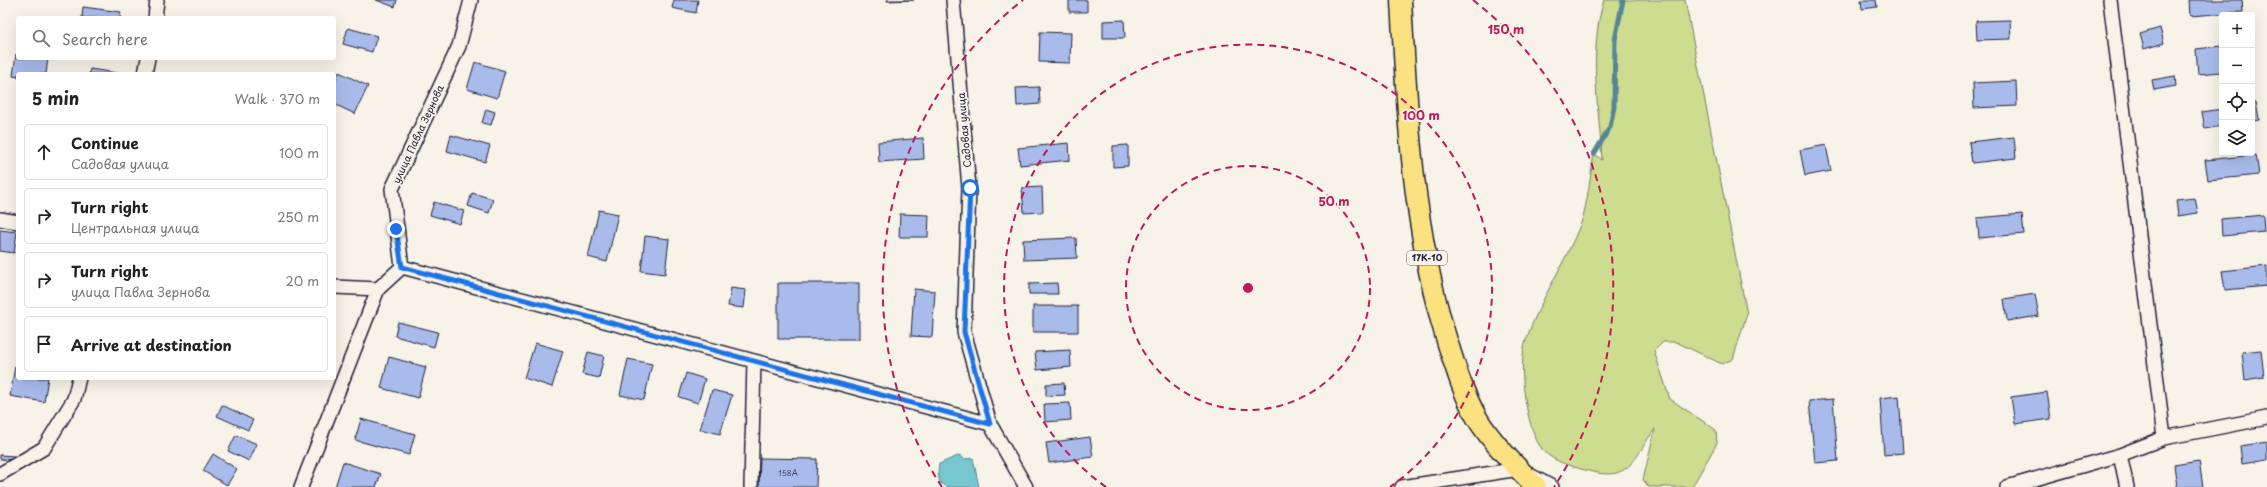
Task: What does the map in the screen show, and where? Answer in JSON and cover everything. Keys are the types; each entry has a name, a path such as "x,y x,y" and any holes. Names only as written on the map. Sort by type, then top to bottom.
{"main road":[{"name":"17К-10","path":"1401,0 1410,145 1422,232 1442,323 1456,369 1477,417 1492,439 1536,487"}],"street":[{"path":"155,16 157,0"},
{"name":"улица Павла Зернова","path":"402,267 392,189 459,46 471,0"},
{"name":"Садовая улица","path":"953,0 970,188 964,332 990,424 1026,487"},
{"path":"2110,0 2164,438"},
{"path":"145,72 148,60"},
{"path":"0,220 16,222"},
{"path":"301,487 378,289 402,267 990,424"},
{"path":"336,287 378,289"},
{"path":"751,487 754,361"},
{"path":"0,474 44,448 74,399 79,380"},
{"path":"2007,487 2120,455 2164,438 2267,418"},
{"path":"2120,455 2127,487"},
{"path":"1402,487 1519,469 1552,487"}],"green space":[{"path":"1604,0 1685,0 1747,314 1733,359 1722,364 1676,342 1663,342 1654,351 1670,399 1716,430 1717,443 1692,487 1649,487 1643,480 1655,429 1632,463 1625,469 1616,473 1606,474 1580,469 1552,458 1542,449 1536,440 1531,427 1525,396 1522,364 1526,340 1538,310 1568,253 1581,223 1587,198 1594,154 1602,160 1597,100 1596,59 1599,19"}],"water":[{"path":"960,455 964,459 973,458 979,487 947,487 940,483 938,473 939,464"}],"building":[{"path":"376,0 397,0 395,7"},
{"path":"674,0 698,0 696,13 672,8"},
{"path":"887,0 914,0 887,1"},
{"path":"1069,0 1087,0 1087,12 1069,12"},
{"path":"1861,0 1876,0 1877,7 1862,9"},
{"path":"2189,0 2242,0 2243,12 2219,12 2219,14 2190,16"},
{"path":"83,7 121,12 120,16 82,16"},
{"path":"1124,20 1125,38 1103,38 1103,21"},
{"path":"2010,20 2011,39 1977,40 1976,21"},
{"path":"348,28 377,36 372,52 343,44"},
{"path":"2160,28 2164,43 2144,49 2140,34"},
{"path":"1040,32 1071,33 1070,63 1039,62"},
{"path":"2219,46 2219,72 2198,74 2196,49"},
{"path":"16,54 16,60 48,60 46,72 16,72 16,77 13,76"},
{"path":"475,62 505,71 497,98 467,89"},
{"path":"90,69 110,72 89,72"},
{"path":"339,72 368,86 355,114 336,105 336,79"},
{"path":"2175,76 2176,86 2154,90 2152,80"},
{"path":"2016,81 2017,106 1974,108 1973,83"},
{"path":"1039,87 1040,104 1017,106 1016,88"},
{"path":"2255,102 2259,120 2255,121 2255,120"},
{"path":"486,109 495,112 491,125 482,123"},
{"path":"2219,109 2219,127 2205,129 2202,112"},
{"path":"451,135 490,146 485,162 447,151"},
{"path":"2014,137 2016,158 1972,163 1969,142"},
{"path":"923,138 924,159 879,162 878,142"},
{"path":"1069,143 1070,160 1020,165 1018,148"},
{"path":"1128,145 1128,166 1113,167 1113,146"},
{"path":"1826,145 1831,171 1805,176 1800,150"},
{"path":"2255,155 2259,175 2208,180 2205,160"},
{"path":"1042,187 1043,212 1024,213 1022,188"},
{"path":"472,193 493,199 489,213 468,206"},
{"path":"2195,198 2198,213 2178,216 2176,200"},
{"path":"434,202 464,211 460,224 430,215"},
{"path":"599,210 618,214 607,262 588,257"},
{"path":"900,214 929,215 928,237 899,237"},
{"path":"2022,214 2024,234 1979,238 1977,218"},
{"path":"2263,215 2264,232 2222,236 2221,219"},
{"path":"0,230 16,232 14,253 0,251"},
{"path":"645,236 669,239 665,274 641,271"},
{"path":"1076,238 1077,258 1024,260 1023,240"},
{"path":"2267,266 2267,286 2225,290 2222,271"},
{"path":"778,283 859,283 859,339 778,339"},
{"path":"1057,283 1058,294 1029,294 1029,284"},
{"path":"731,288 746,290 744,308 728,306"},
{"path":"914,289 935,291 932,337 911,336"},
{"path":"2035,294 2039,316 2007,321 2004,299"},
{"path":"1033,306 1078,306 1078,332 1033,332"},
{"path":"398,322 438,332 434,347 395,336"},
{"path":"535,343 563,351 552,387 524,378"},
{"path":"1070,350 1071,367 1037,370 1035,352"},
{"path":"2261,350 2264,377 2245,380 2242,352"},
{"path":"588,352 604,356 599,378 582,374"},
{"path":"389,357 426,367 418,398 381,388"},
{"path":"628,359 652,364 644,400 620,395"},
{"path":"15,366 16,380 48,380 44,402 10,396"},
{"path":"686,373 705,379 698,403 679,397"},
{"path":"1064,383 1065,395 1046,396 1046,384"},
{"path":"712,390 732,395 720,434 700,429"},
{"path":"2047,392 2051,419 2015,424 2011,397"},
{"path":"1899,396 1903,453 1884,455 1880,398"},
{"path":"1833,399 1838,461 1815,463 1809,401"},
{"path":"1070,403 1071,420 1045,422 1044,404"},
{"path":"222,405 253,420 248,430 217,416"},
{"path":"361,419 415,434 409,455 355,440"},
{"path":"236,435 257,444 249,461 228,451"},
{"path":"1090,437 1093,457 1049,463 1046,443"},
{"path":"2267,442 2267,460 2242,464 2240,446"},
{"path":"213,454 237,469 227,485 203,471"},
{"path":"0,455 15,456 15,460 0,459"},
{"path":"760,458 817,459 816,487 759,487"},
{"path":"2199,461 2203,487 2177,487 2174,465"},
{"path":"343,462 381,474 376,487 335,487"}],"waterway":[{"path":"1594,154 1610,127 1614,107 1615,40 1623,0"}],"route":[{"path":"396,229 402,267 990,424 964,332 970,188"}]}
